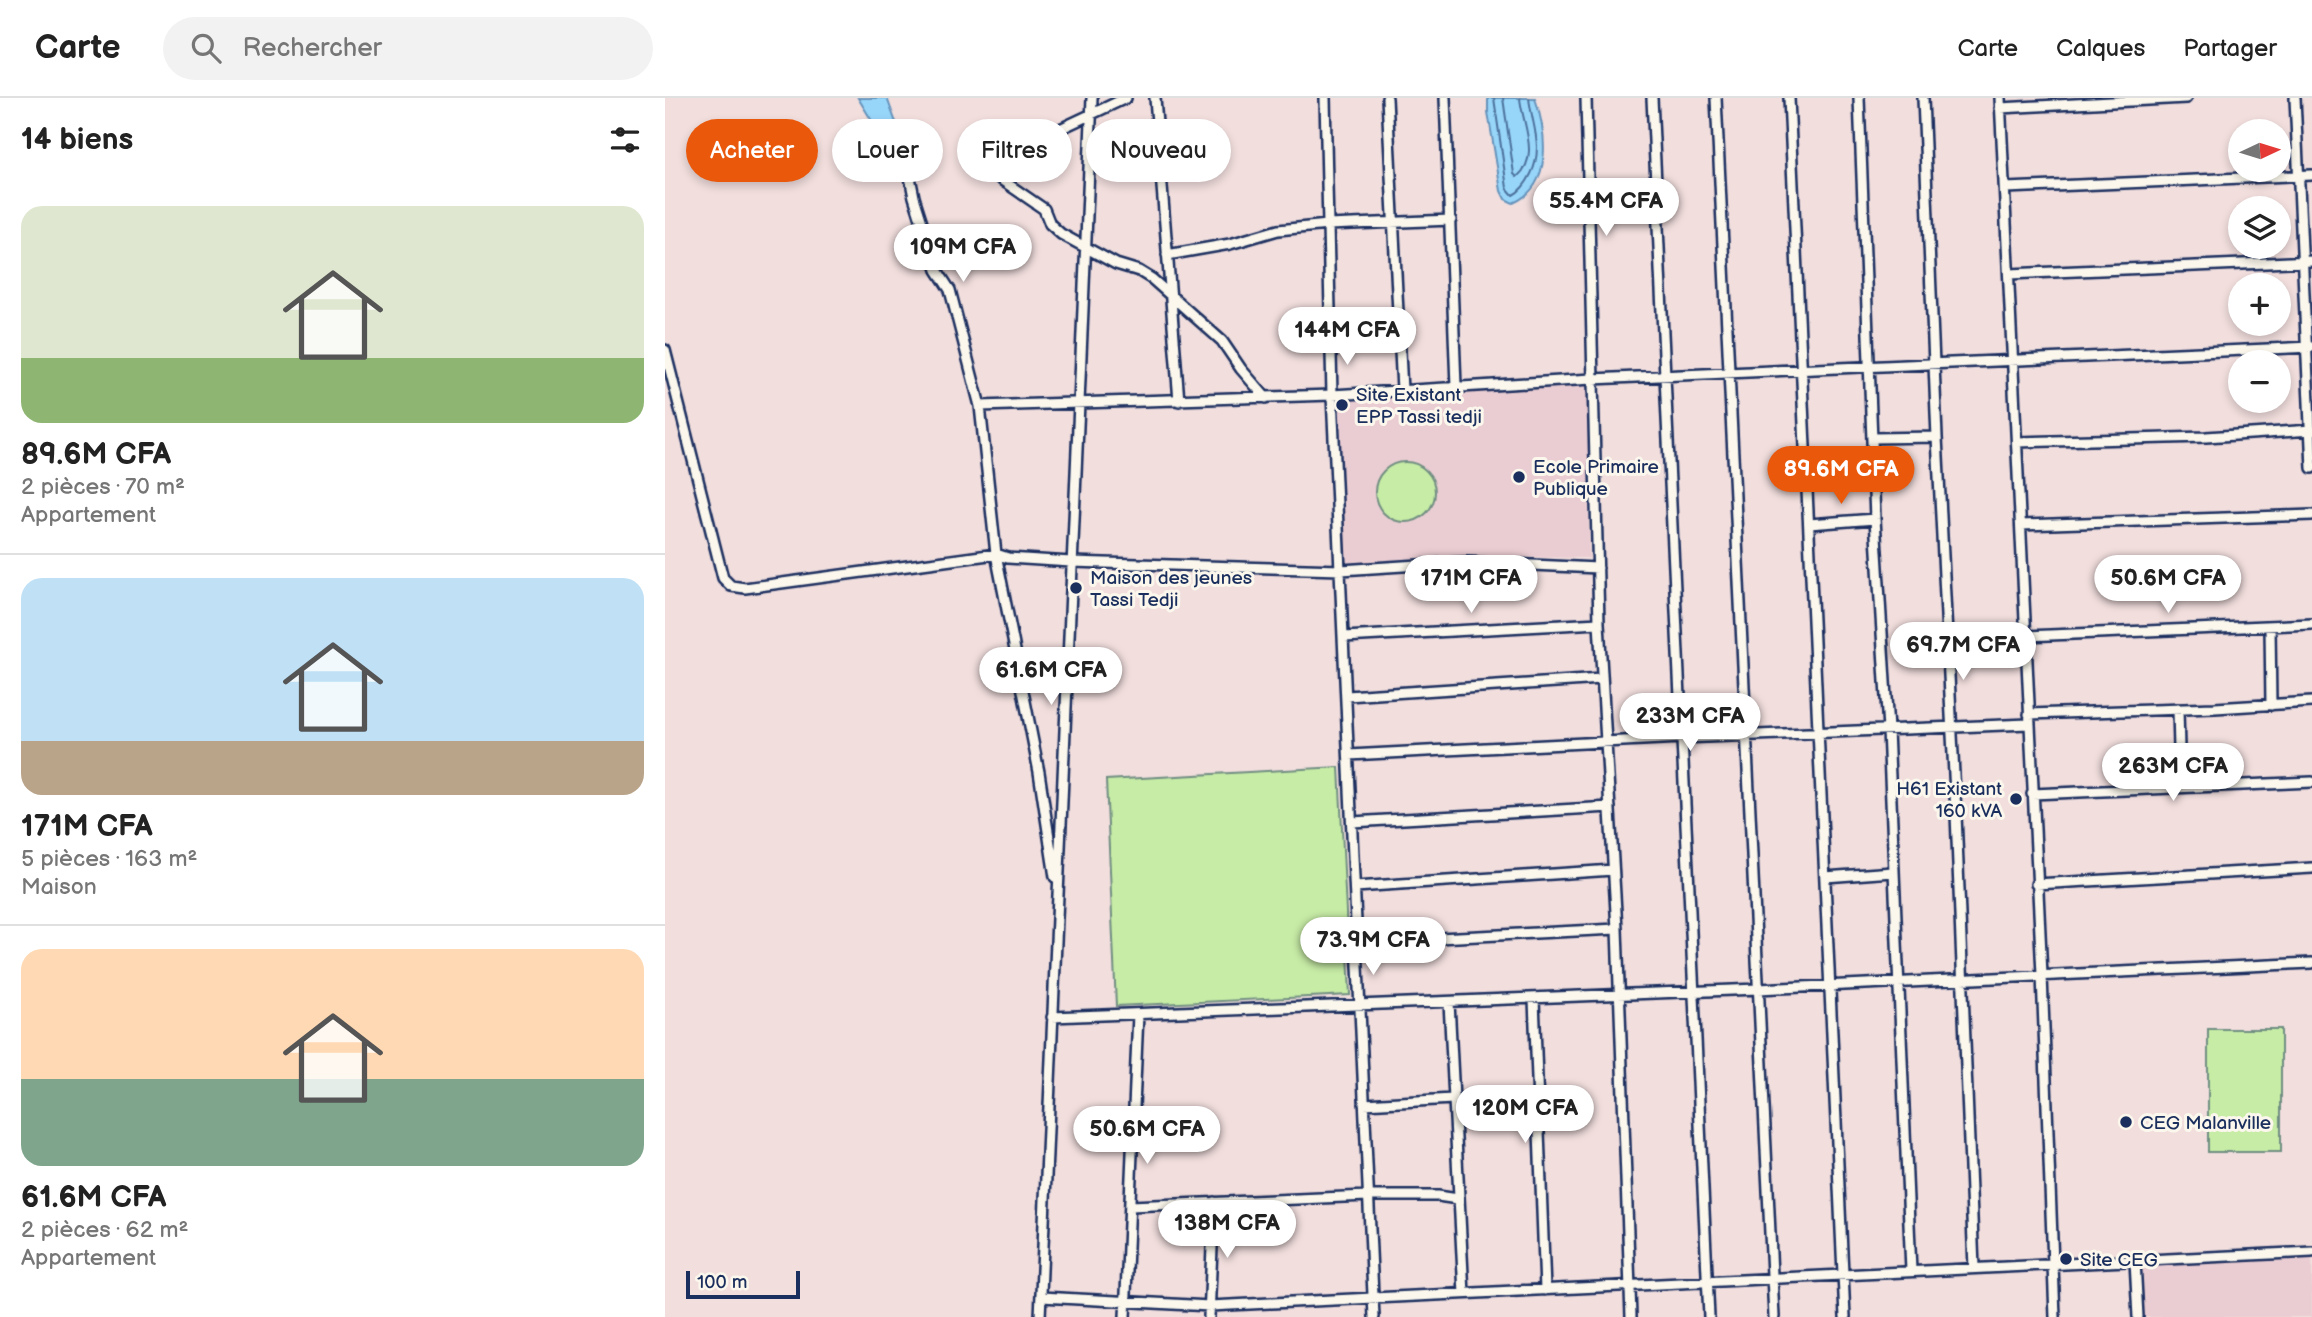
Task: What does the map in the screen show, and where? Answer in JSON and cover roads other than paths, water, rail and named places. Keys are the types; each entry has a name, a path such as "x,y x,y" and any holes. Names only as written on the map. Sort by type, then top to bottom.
{"street":[{"path":"1040,1317 1091,98"},
{"path":"1126,98 1047,135 992,168 999,178 1044,209 1053,229 1116,264 1139,271 1152,279 1222,341 1266,398"},
{"path":"1155,98 1179,401"},
{"path":"1325,98 1332,395 1374,1317"},
{"path":"1387,98 1402,390"},
{"path":"1445,98 1456,386"},
{"path":"1586,98 1601,679 1617,929 1631,1317"},
{"path":"1653,98 1709,1317"},
{"path":"1716,98 1774,1317"},
{"path":"1789,98 1845,1317"},
{"path":"1859,98 1875,519 1888,730 1911,1271"},
{"path":"1923,98 1975,1268"},
{"path":"2055,1317 2042,975 2000,103 2186,98"},
{"path":"2295,98 2298,176 2307,261 2312,468"},
{"path":"2005,188 2312,176"},
{"path":"911,182 937,270 950,289 980,405 996,554 1039,772 1058,900"},
{"path":"1167,255 1230,244 1277,230 1451,220"},
{"path":"2009,274 2307,261"},
{"path":"980,405 1266,398 1592,379 2309,347"},
{"path":"665,349 723,578 731,586 745,587 996,554 1008,558 1071,562 1341,570 1465,562 1598,568"},
{"path":"2017,442 2206,438 2311,430"},
{"path":"1873,439 1937,437"},
{"path":"2021,525 2312,515"},
{"path":"1808,524 1875,519"},
{"path":"1344,638 1599,623"},
{"path":"2026,636 2312,624"},
{"path":"2270,626 2271,705"},
{"path":"1347,696 1601,679"},
{"path":"2029,714 2312,702"},
{"path":"2178,709 2180,788"},
{"path":"1349,755 2029,724"},
{"path":"2032,794 2312,782"},
{"path":"1352,822 1610,807"},
{"path":"2036,884 2312,868"},
{"path":"1355,887 1613,870"},
{"path":"1825,877 1893,872"},
{"path":"1357,943 1617,929"},
{"path":"1052,1017 1534,999 2312,963"},
{"path":"1534,999 1545,1290"},
{"path":"1449,1002 1464,1294"},
{"path":"1125,1317 1138,1014"},
{"path":"1364,1104 1453,1099"},
{"path":"1130,1206 1368,1196 1438,1196 1458,1199"},
{"path":"1209,1317 1214,1202"},
{"path":"1041,1297 1210,1307 2312,1252"},
{"path":"2135,1261 2138,1317"}],"water":[{"path":"858,98 887,98 895,119 871,119"},
{"path":"1488,98 1535,98 1539,111 1544,141 1541,171 1526,195 1513,203 1505,199 1501,191"}],"place":[{"name":"Site Existant EPP Tassi tedji","path":"1342,405"},
{"name":"Ecole Primaire Publique","path":"1519,477"},
{"name":"Maison des jeunes Tassi Tedji","path":"1076,588"},
{"name":"H61 Existant 160 kVA","path":"2016,799"},
{"name":"CEG Malanville","path":"2126,1122"},
{"name":"Site CEG","path":"2066,1259"}]}
